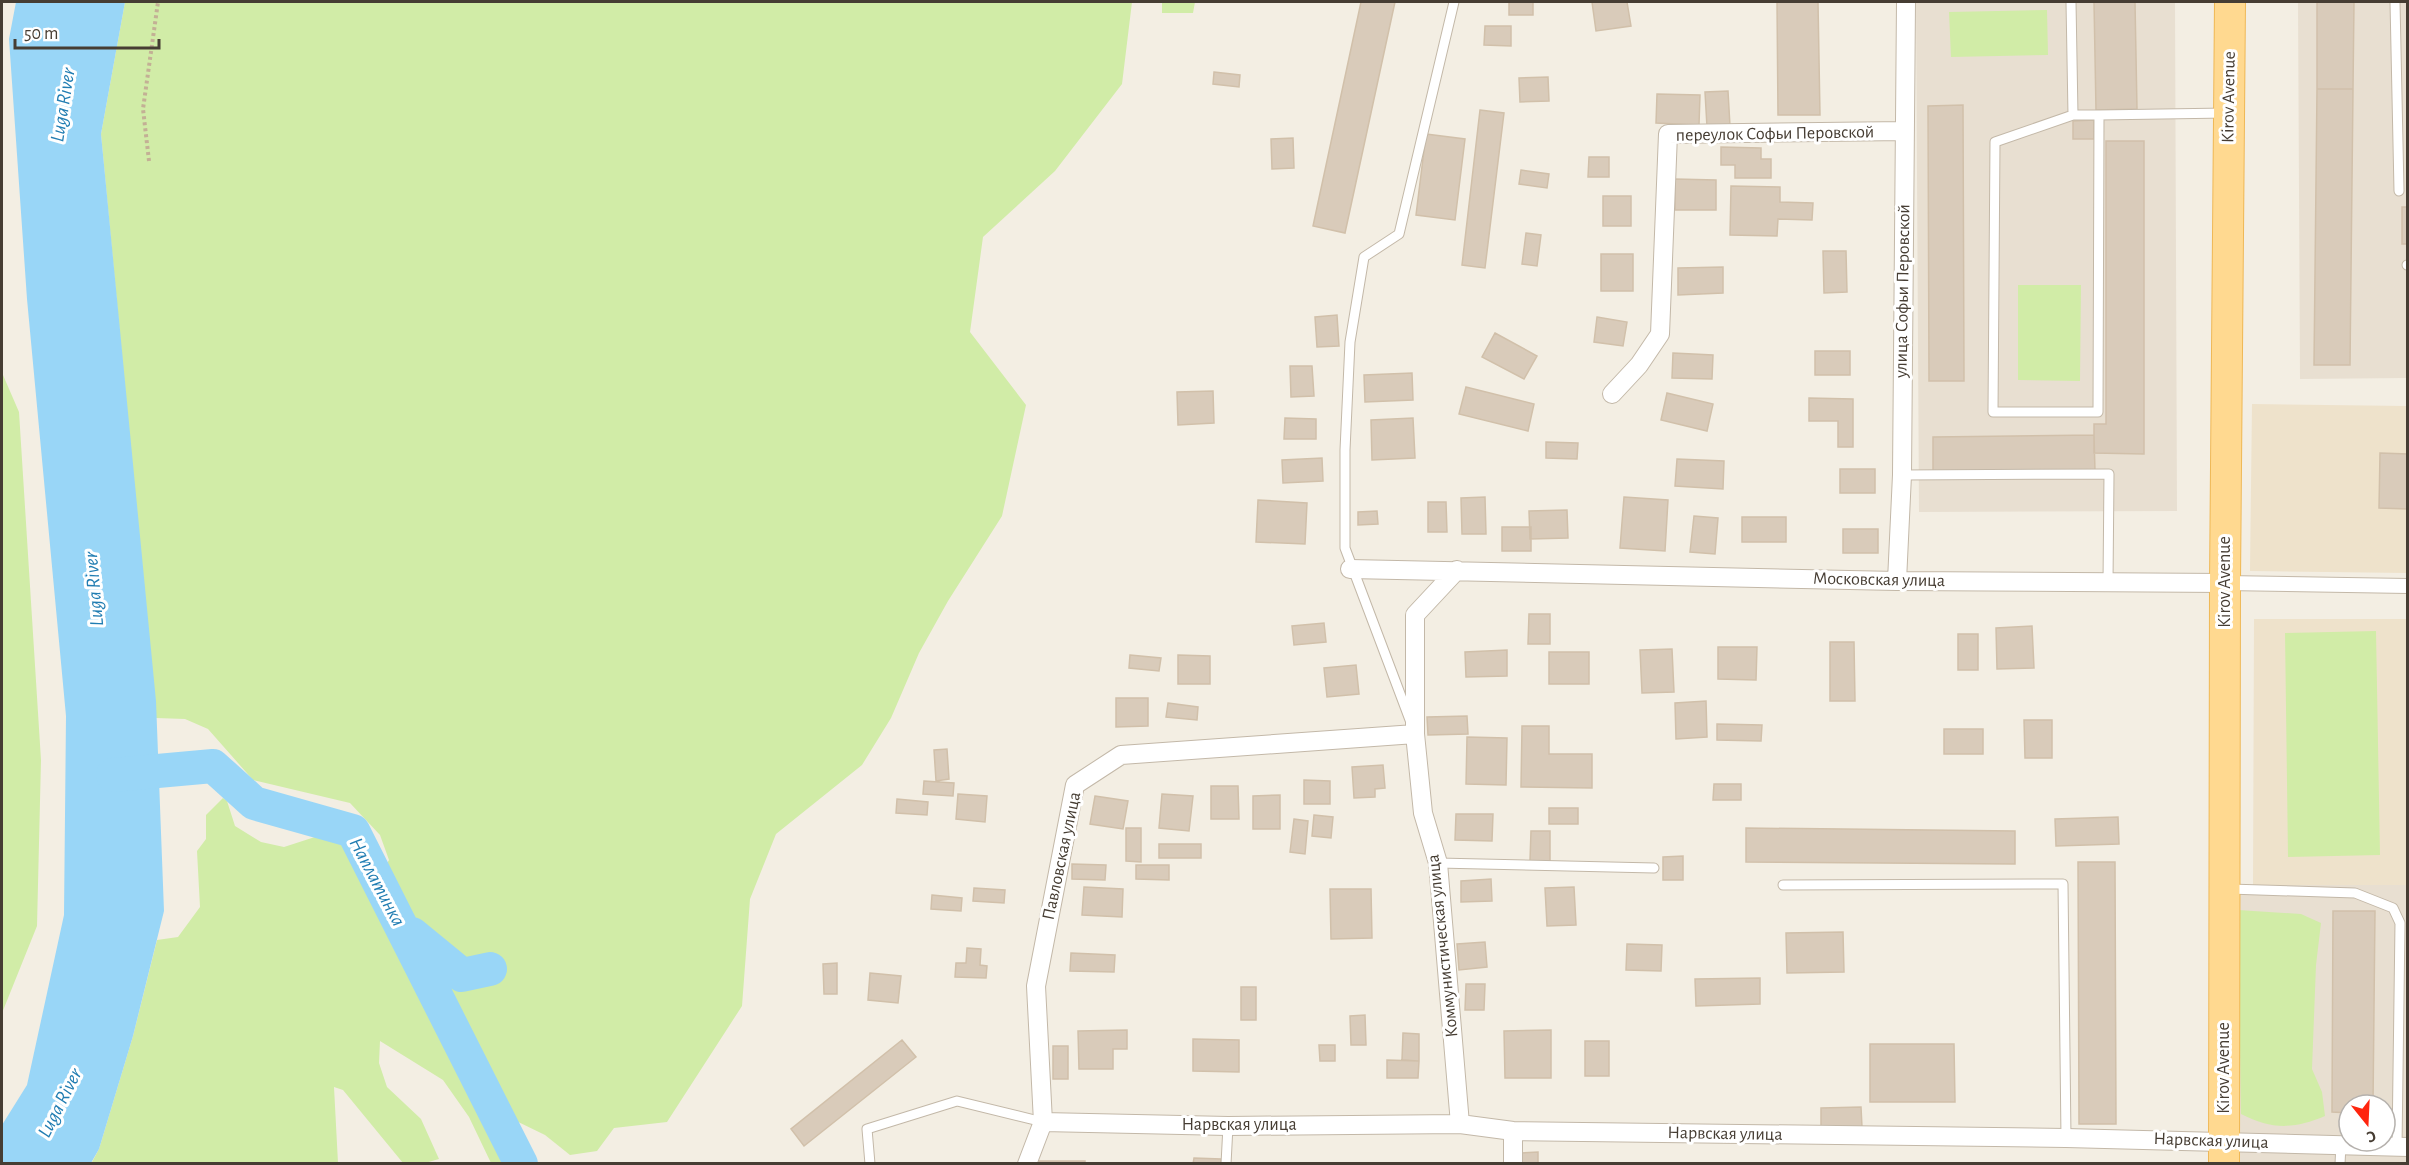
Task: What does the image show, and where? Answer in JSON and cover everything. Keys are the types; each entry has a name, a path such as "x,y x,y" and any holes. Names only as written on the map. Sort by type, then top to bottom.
{"main road":[{"name":"Kirov Avenue","path":"2224,1152 2225,583 2230,2"}],"street":[{"name":"улица Софьи Перовской","path":"1897,581 1902,475 1906,2"},
{"name":"переулок Софьи Перовской","path":"1612,394 1639,365 1660,334 1668,134 1905,131"},
{"name":"Московская улица","path":"1350,569 1897,581 2408,586"},
{"name":"Коммунистическая улица","path":"1457,570 1415,615 1415,734 1423,813 1438,863 1460,1124"},
{"name":"Павловская улица","path":"1027,1164 1043,1122 1036,986 1074,785 1121,755 1415,734"},
{"name":"Нарвская улица","path":"1043,1122 1228,1126 1460,1124 1513,1131 2066,1138 2224,1152 2341,1154 2402,1147"},
{"path":"1513,1131 1513,1164"}],"lane":[{"path":"1415,734 1350,569 1345,548 1345,450 1350,342 1364,257 1399,234 1454,2"},
{"path":"2071,2 2073,115"},
{"path":"2396,2 2398,190"},
{"path":"2099,116 2098,412 1993,412 1995,142 2073,115 2228,113"},
{"path":"1902,475 2109,474 2108,583"},
{"path":"1438,863 1654,868"},
{"path":"1783,885 2063,884 2066,1138"},
{"path":"2224,889 2355,893 2393,908 2400,923 2402,1147"},
{"path":"870,1164 867,1129 957,1101 1043,1122"},
{"path":"1226,1164 1228,1126"}],"path":[{"path":"149,160 143,110 158,2"}],"shaded area":[{"path":"1916,2 2175,2 2177,511 1919,512"},
{"path":"2298,2 2407,2 2407,378 2300,379"},
{"path":"2252,404 2407,406 2407,573 2250,571"},
{"path":"2254,619 2407,619 2407,885 2253,885"},
{"path":"2253,885 2407,885 2407,1163 2224,1163 2224,889"}],"green space":[{"path":"125,2 1132,2 1122,84 1055,171 983,237 970,332 1026,405 1002,516 948,601 919,653 891,718 862,765 776,834 750,899 742,1006 667,1122 614,1128 597,1151 570,1155 545,1135 502,1114 526,1149 521,1163 491,1163 469,1117 443,1080 380,1041 379,1063 387,1087 421,1119 439,1159 425,1163 403,1163 343,1090 334,1087 338,1163 91,1164 99,1149 133,1036 157,940 178,937 200,907 197,851 206,839 206,815 223,798 227,801 235,826 261,842 284,847 318,836 337,839 374,886 389,860 380,835 350,803 253,780 208,729 185,719 156,718 101,134"},
{"path":"1162,2 1195,2 1193,13 1162,13"},
{"path":"2047,10 2048,55 1951,57 1949,12"},
{"path":"2018,285 2081,285 2080,381 2018,380"},
{"path":"3,375 19,412 41,760 37,926 2,1013"},
{"path":"2376,631 2380,855 2288,857 2285,633"},
{"path":"2238,910 2301,914 2321,923 2316,965 2312,1069 2322,1092 2325,1116 2283,1126 2263,1123 2241,1114"}],"water":[{"name":"Luga River","path":"16,2 125,2 101,134 156,701 164,911 133,1036 99,1149 91,1163 2,1163 2,1125 27,1085 64,915 66,716 27,299 9,39"}],"building":[{"path":"1361,2 1395,2 1345,233 1313,226"},
{"path":"1509,2 1533,2 1533,15 1509,15"},
{"path":"1592,2 1627,2 1631,26 1596,31"},
{"path":"1777,2 1818,2 1820,115 1778,115"},
{"path":"2094,2 2135,2 2137,109 2096,110"},
{"path":"2317,2 2354,2 2353,89 2317,89"},
{"path":"1485,26 1511,26 1511,46 1484,45"},
{"path":"1214,72 1240,75 1239,87 1213,84"},
{"path":"1548,77 1549,101 1520,102 1519,78"},
{"path":"2317,89 2353,89 2350,365 2314,365"},
{"path":"1728,91 1730,126 1707,127 1705,92"},
{"path":"1657,94 1700,95 1699,125 1656,123"},
{"path":"1963,105 1964,381 1929,381 1928,106"},
{"path":"1480,110 1504,113 1485,268 1462,265"},
{"path":"2094,120 2094,139 2073,139 2073,121"},
{"path":"1426,134 1465,139 1455,220 1416,215"},
{"path":"1293,138 1294,168 1272,169 1271,139"},
{"path":"2106,141 2144,141 2144,454 2094,453 2094,424 2106,424"},
{"path":"1721,147 1761,148 1761,159 1771,159 1771,178 1735,178 1735,165 1721,165"},
{"path":"1589,157 1609,157 1609,177 1588,177"},
{"path":"1521,170 1549,174 1547,188 1519,184"},
{"path":"1675,179 1716,180 1716,210 1675,210"},
{"path":"1731,186 1780,187 1780,202 1813,203 1812,220 1778,219 1777,236 1730,235"},
{"path":"1603,196 1631,196 1631,226 1603,226"},
{"path":"2402,207 2408,207 2408,244 2402,244"},
{"path":"1526,233 1541,235 1537,266 1522,264"},
{"path":"1823,251 1846,251 1847,292 1824,293"},
{"path":"1601,254 1633,254 1633,291 1601,291"},
{"path":"1723,267 1723,293 1678,295 1678,268"},
{"path":"1337,315 1339,346 1317,347 1315,317"},
{"path":"1597,317 1627,322 1623,346 1594,342"},
{"path":"1495,333 1537,356 1524,379 1482,357"},
{"path":"1815,351 1850,351 1850,375 1815,375"},
{"path":"1673,353 1713,355 1712,379 1672,378"},
{"path":"1290,366 1312,366 1314,396 1291,397"},
{"path":"1412,373 1413,400 1365,402 1364,375"},
{"path":"1466,387 1534,404 1528,431 1459,414"},
{"path":"1213,391 1214,423 1178,425 1177,392"},
{"path":"1667,393 1713,404 1707,431 1661,420"},
{"path":"1809,398 1853,399 1853,447 1838,447 1838,421 1809,421"},
{"path":"1285,418 1316,419 1316,439 1284,439"},
{"path":"1413,418 1415,458 1372,460 1371,420"},
{"path":"2094,435 2095,471 1933,472 1933,437"},
{"path":"1546,442 1578,443 1577,459 1546,458"},
{"path":"2380,453 2408,454 2408,509 2379,508"},
{"path":"1322,458 1323,481 1283,483 1282,460"},
{"path":"1677,459 1724,461 1723,489 1675,486"},
{"path":"1840,469 1875,469 1875,493 1840,493"},
{"path":"1485,497 1486,534 1462,534 1461,498"},
{"path":"1624,497 1668,500 1665,551 1620,548"},
{"path":"1258,500 1307,503 1305,544 1256,542"},
{"path":"1428,502 1446,502 1447,532 1428,532"},
{"path":"1567,510 1568,538 1530,539 1529,511"},
{"path":"1377,511 1378,524 1358,525 1358,512"},
{"path":"1694,516 1718,518 1715,554 1690,552"},
{"path":"1742,517 1786,517 1786,542 1742,542"},
{"path":"1502,527 1531,527 1531,551 1502,551"},
{"path":"1843,529 1878,529 1878,553 1843,553"},
{"path":"1529,614 1550,614 1550,644 1528,644"},
{"path":"1324,623 1326,642 1294,645 1292,626"},
{"path":"2032,626 2034,668 1997,669 1996,628"},
{"path":"1958,634 1978,634 1978,670 1958,670"},
{"path":"1830,642 1854,642 1855,701 1830,701"},
{"path":"1718,647 1757,647 1756,680 1718,679"},
{"path":"1672,649 1674,692 1642,693 1640,650"},
{"path":"1507,650 1507,676 1466,677 1465,652"},
{"path":"1549,652 1589,652 1589,684 1549,684"},
{"path":"1130,655 1161,658 1159,671 1129,668"},
{"path":"1178,655 1210,656 1210,684 1178,684"},
{"path":"1356,665 1359,694 1327,697 1324,668"},
{"path":"1116,698 1148,698 1148,726 1116,727"},
{"path":"1706,701 1707,737 1676,739 1675,703"},
{"path":"1168,703 1198,707 1197,720 1166,717"},
{"path":"1467,716 1468,734 1428,735 1427,717"},
{"path":"2024,720 2052,720 2052,758 2025,758"},
{"path":"1717,724 1762,725 1761,741 1717,740"},
{"path":"1522,726 1549,726 1549,754 1592,754 1592,788 1521,787"},
{"path":"1944,729 1983,729 1983,754 1944,754"},
{"path":"1467,737 1507,738 1506,785 1466,784"},
{"path":"947,749 949,779 936,781 934,750"},
{"path":"1383,765 1385,788 1375,789 1375,797 1354,798 1352,767"},
{"path":"1304,780 1330,781 1330,804 1304,804"},
{"path":"924,781 954,783 953,796 923,794"},
{"path":"1714,784 1741,784 1741,800 1713,800"},
{"path":"1211,786 1238,786 1239,819 1211,819"},
{"path":"958,794 987,796 985,822 956,819"},
{"path":"1162,794 1193,796 1189,831 1159,828"},
{"path":"1280,795 1280,829 1253,829 1253,796"},
{"path":"1095,796 1128,801 1123,829 1090,824"},
{"path":"897,799 928,802 927,815 896,813"},
{"path":"1549,808 1578,808 1578,824 1549,824"},
{"path":"1456,814 1493,814 1492,841 1455,840"},
{"path":"1314,815 1333,817 1331,838 1312,836"},
{"path":"2118,817 2119,844 2056,846 2055,819"},
{"path":"1294,819 1308,821 1305,854 1290,852"},
{"path":"1126,828 1141,828 1141,862 1126,861"},
{"path":"1746,828 2015,831 2015,864 1746,862"},
{"path":"1531,831 1550,831 1550,861 1530,861"},
{"path":"1159,844 1201,844 1201,858 1159,858"},
{"path":"1683,856 1683,880 1663,880 1663,857"},
{"path":"2078,862 2115,862 2116,1124 2079,1124"},
{"path":"1072,864 1106,865 1105,880 1072,879"},
{"path":"1136,865 1169,865 1169,880 1136,879"},
{"path":"1491,879 1492,901 1461,902 1461,881"},
{"path":"1084,887 1123,889 1122,917 1082,915"},
{"path":"1574,887 1576,925 1547,926 1545,888"},
{"path":"974,888 1005,890 1004,903 973,901"},
{"path":"1330,889 1371,889 1372,938 1331,939"},
{"path":"932,895 962,898 961,911 931,909"},
{"path":"2333,911 2375,911 2373,1093 2337,1093 2337,1112 2332,1112"},
{"path":"1843,932 1844,972 1787,973 1786,933"},
{"path":"1485,942 1487,967 1459,970 1457,944"},
{"path":"1627,944 1662,945 1661,971 1626,970"},
{"path":"967,948 981,949 980,965 987,966 986,978 955,977 956,963 966,963"},
{"path":"1071,953 1115,955 1114,972 1070,971"},
{"path":"837,963 837,994 824,994 823,964"},
{"path":"870,973 901,976 898,1003 868,1000"},
{"path":"1760,978 1760,1004 1696,1006 1695,979"},
{"path":"1466,984 1485,984 1484,1010 1465,1010"},
{"path":"1241,987 1256,987 1256,1020 1241,1020"},
{"path":"1365,1015 1366,1045 1351,1045 1350,1016"},
{"path":"1127,1030 1127,1049 1113,1049 1113,1069 1079,1069 1078,1031"},
{"path":"1551,1030 1551,1078 1505,1078 1504,1031"},
{"path":"1403,1033 1419,1034 1419,1061 1402,1060"},
{"path":"1193,1039 1239,1040 1239,1072 1193,1071"},
{"path":"902,1040 916,1057 804,1146 791,1129"},
{"path":"1585,1041 1609,1041 1609,1076 1585,1076"},
{"path":"1870,1044 1954,1044 1955,1102 1870,1102"},
{"path":"1319,1045 1335,1045 1335,1061 1320,1061"},
{"path":"1053,1046 1068,1046 1068,1079 1053,1079"},
{"path":"1387,1060 1419,1061 1418,1078 1387,1078"},
{"path":"1861,1107 1862,1127 1821,1128 1821,1108"},
{"path":"1538,1152 1538,1164 1521,1164 1521,1153"},
{"path":"1194,1158 1221,1159 1221,1164 1193,1164"},
{"path":"1039,1161 1085,1161 1085,1164 1039,1164"}],"waterway":[{"name":"Наплатинка","path":"113,775 213,766 254,803 353,831 521,1164"},
{"path":"412,934 462,975 490,969"}]}
